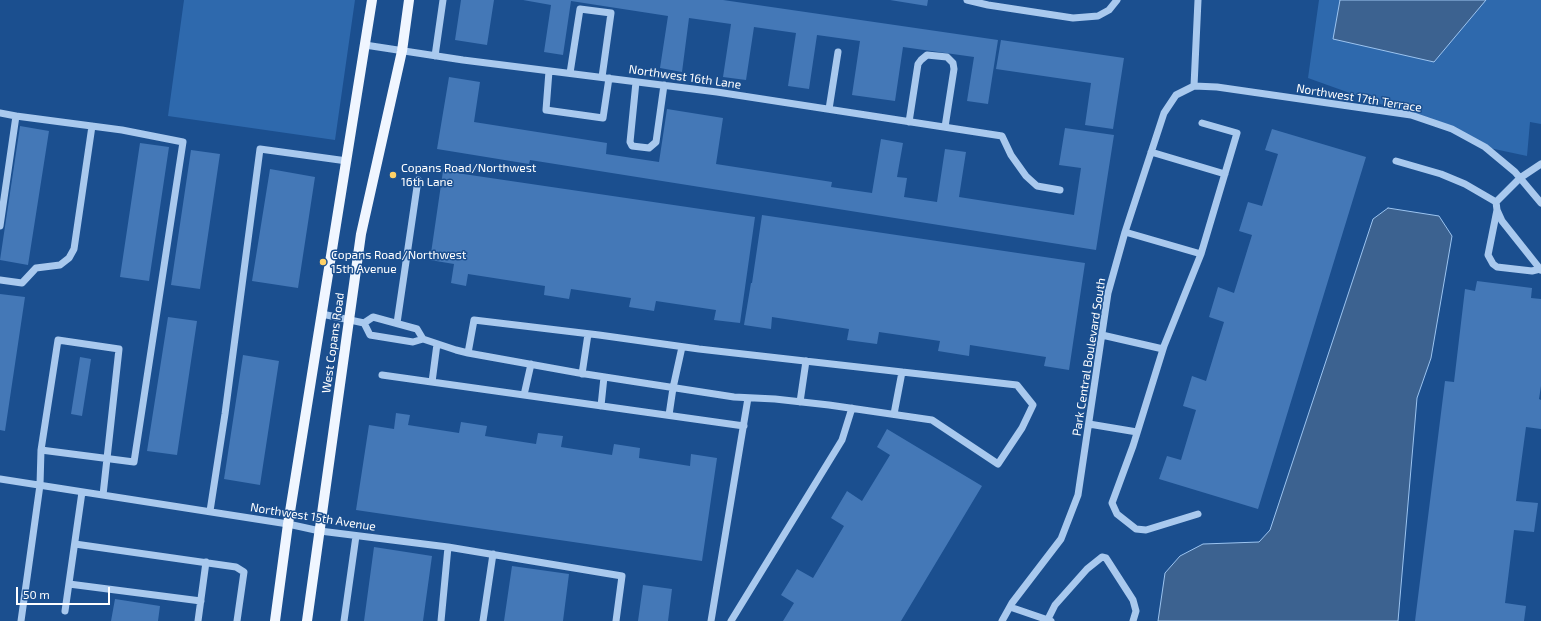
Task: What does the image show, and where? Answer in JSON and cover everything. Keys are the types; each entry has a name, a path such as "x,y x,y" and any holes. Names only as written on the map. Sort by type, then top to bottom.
{"main road":[{"name":"West Copans Road","path":"275,621 288,524 372,0"},
{"name":"West Copans Road","path":"307,621 361,234 402,51 409,0"}],"street":[{"path":"435,56 443,0"},
{"path":"968,0 988,5 1073,18 1098,16 1108,10 1117,0"},
{"path":"1194,86 1198,0"},
{"path":"549,70 546,110 603,118 611,13 580,9 570,73"},
{"name":"Northwest 16th Lane","path":"365,45 435,56 718,92 1002,136 1011,155 1026,176 1038,186 1060,190"},
{"path":"829,110 838,52"},
{"path":"909,122 918,64 927,55 947,57 953,63 954,69 945,127"},
{"path":"636,82 630,142 632,146 649,148 656,142 664,85"},
{"name":"Park Central Boulevard South","path":"1002,621 1010,607 1060,539 1078,495 1108,293 1125,232 1164,114 1176,96 1194,86"},
{"name":"Northwest 17th Terrace","path":"1194,86 1217,87 1411,115 1452,129 1485,146 1520,178 1541,203"},
{"path":"0,113 122,130 183,142 134,462 41,450"},
{"path":"0,226 16,116"},
{"path":"1198,514 1146,530 1136,529 1117,514 1112,503 1137,432 1163,349 1201,254 1237,133 1202,123"},
{"path":"0,280 22,283 36,268 60,265 69,258 74,249 92,126"},
{"path":"210,511 225,414 260,149 346,161"},
{"path":"1151,152 1225,174"},
{"path":"1396,161 1442,174 1465,184 1496,202"},
{"path":"1540,270 1525,271 1497,267 1493,264 1488,255 1496,202 1520,178 1541,164"},
{"path":"397,324 418,180"},
{"path":"1496,210 1502,221 1540,270"},
{"path":"1125,232 1201,254"},
{"path":"322,314 364,323 370,335 413,342 423,339 468,353 582,374 734,397 852,408 932,420 998,464 1022,428 1033,405 1017,385 682,347 474,320 468,353"},
{"path":"364,323 373,317 417,329 423,339"},
{"path":"582,374 588,334"},
{"path":"1102,335 1163,349"},
{"path":"21,621 40,485 41,450 58,340 119,349 103,495"},
{"path":"432,382 437,344"},
{"path":"669,416 673,388 682,347"},
{"path":"800,402 806,361"},
{"path":"524,395 531,364"},
{"path":"894,414 902,372"},
{"path":"382,375 744,426"},
{"path":"600,406 604,377"},
{"path":"711,621 748,398"},
{"path":"731,621 842,440 852,408"},
{"path":"1089,424 1137,432"},
{"name":"Northwest 15th Avenue","path":"0,479 210,511 320,531 448,547 622,576 616,621"},
{"path":"65,611 82,492"},
{"path":"344,621 356,536"},
{"path":"74,544 236,567 244,572 237,621"},
{"path":"441,621 448,547"},
{"path":"483,621 493,554"},
{"path":"1010,607 1048,621 1055,605 1087,569 1102,557 1106,558 1133,600 1136,611 1133,621"},
{"path":"198,621 206,562"},
{"path":"69,584 201,601"}],"shaded area":[{"path":"184,0 355,0 335,140 168,116"},
{"path":"1319,0 1541,0 1541,124 1530,122 1527,156 1485,147 1411,115 1308,78"},
{"path":"1340,0 1486,0 1434,62 1333,39"},
{"path":"1388,208 1439,216 1452,236 1431,358 1417,398 1398,621 1158,621 1165,573 1180,556 1203,544 1259,542 1270,530 1373,219"}],"building":[{"path":"461,0 494,0 487,45 455,40"},
{"path":"523,0 723,0 998,40 988,104 967,101 974,57 903,47 895,101 852,95 860,41 817,35 809,89 788,86 796,33 754,27 746,80 723,77 731,24 689,18 682,72 660,68 668,16 571,1 563,55 544,52 551,5"},
{"path":"890,0 928,0 927,6"},
{"path":"1001,40 1124,58 1113,129 1085,125 1091,83 996,69"},
{"path":"449,77 480,82 474,122 607,143 606,154 659,162 667,109 723,118 716,164 832,182 831,187 872,193 881,139 903,143 897,177 907,178 904,197 937,202 945,149 966,152 959,197 1074,215 1081,168 1059,165 1065,128 1114,135 1096,250 530,160 529,164 437,149"},
{"path":"20,126 49,131 28,265 0,260"},
{"path":"1272,129 1366,157 1258,509 1159,479 1167,456 1181,460 1196,410 1183,406 1192,376 1206,381 1224,322 1209,317 1218,287 1234,293 1252,235 1239,231 1248,202 1262,206 1278,154 1265,150"},
{"path":"140,143 169,147 149,281 120,277"},
{"path":"191,150 220,154 200,289 171,285"},
{"path":"270,169 315,177 298,288 252,281"},
{"path":"443,171 755,217 740,323 714,320 716,310 656,301 654,311 629,307 631,298 571,289 569,299 544,295 545,286 468,274 466,286 451,283 454,264 430,260"},
{"path":"762,215 1085,263 1069,370 1044,366 1046,357 970,345 969,356 938,351 940,341 879,332 877,344 847,340 849,329 772,317 771,329 744,325"},
{"path":"1477,281 1532,288 1531,298 1541,299 1541,386 1539,399 1541,400 1541,429 1526,427 1516,501 1538,503 1534,532 1514,530 1505,603 1526,606 1524,621 1415,621 1445,381 1454,382 1465,289 1475,291"},
{"path":"0,294 25,297 5,431 0,430"},
{"path":"168,317 197,321 177,455 147,451"},
{"path":"243,355 279,361 260,485 224,479"},
{"path":"80,357 91,359 82,416 71,414"},
{"path":"396,413 410,415 408,425 459,433 461,422 487,426 485,436 536,444 538,433 563,436 561,447 612,455 614,444 640,448 639,458 690,466 691,454 717,458 702,561 356,510 369,425 394,429"},
{"path":"887,429 982,486 901,621 783,621 794,603 781,595 797,569 813,578 844,526 831,518 847,491 862,501 890,455 877,447"},
{"path":"374,547 432,556 423,621 364,621"},
{"path":"512,566 569,574 563,621 504,621"},
{"path":"643,585 672,589 668,621 638,621"},
{"path":"115,599 160,606 158,621 111,621"}],"place":[{"name":"Copans Road/Northwest 16th Lane","path":"393,175"},
{"name":"Copans Road/Northwest 15th Avenue","path":"323,262"}]}
